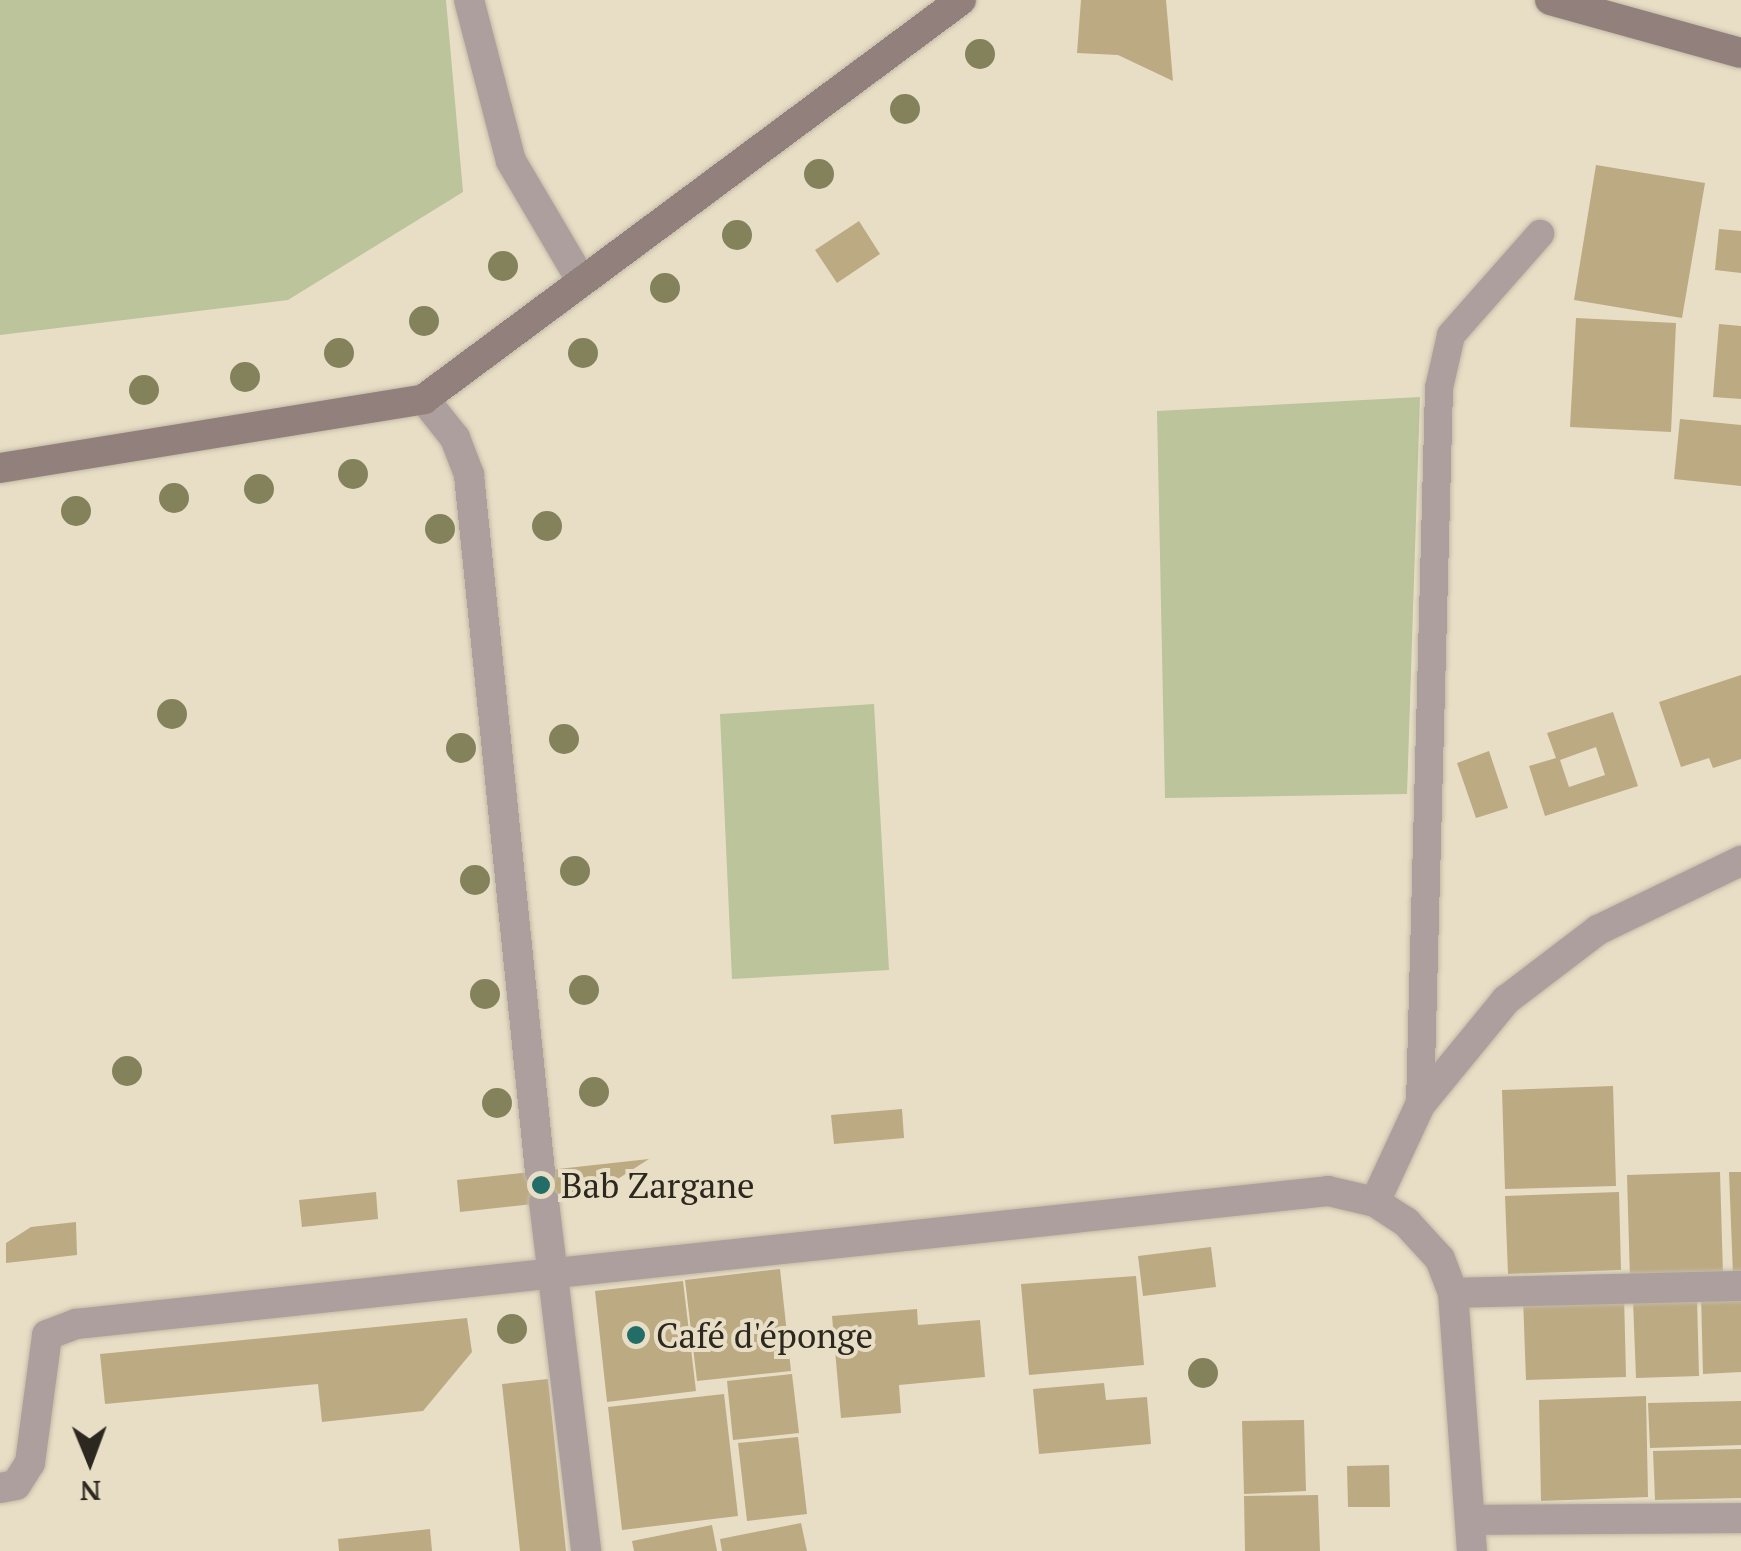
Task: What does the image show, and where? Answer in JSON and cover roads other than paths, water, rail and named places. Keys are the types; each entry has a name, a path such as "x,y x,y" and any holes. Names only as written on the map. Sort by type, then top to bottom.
{"main road":[{"path":"0,468 424,399 961,0"},
{"path":"1550,0 1741,52"}],"street":[{"path":"469,0 511,161 581,280"},
{"path":"424,399 455,438 469,474 540,1172"},
{"path":"1374,1202 1420,1105 1506,1000 1583,942 1741,861"},
{"path":"0,1488 16,1484 30,1463 47,1335 76,1324 1253,1194 1328,1191 1374,1202 1406,1222 1440,1260 1454,1292 1472,1551"},
{"path":"544,1202 586,1551"},
{"path":"1454,1292 1741,1286"},
{"path":"1472,1520 1741,1518"}],"lane":[{"path":"1420,1105 1440,388 1451,335 1540,234"}],"place":[{"name":"Bab Zargane","path":"541,1185"},
{"name":"Café d'éponge","path":"636,1335"}]}
